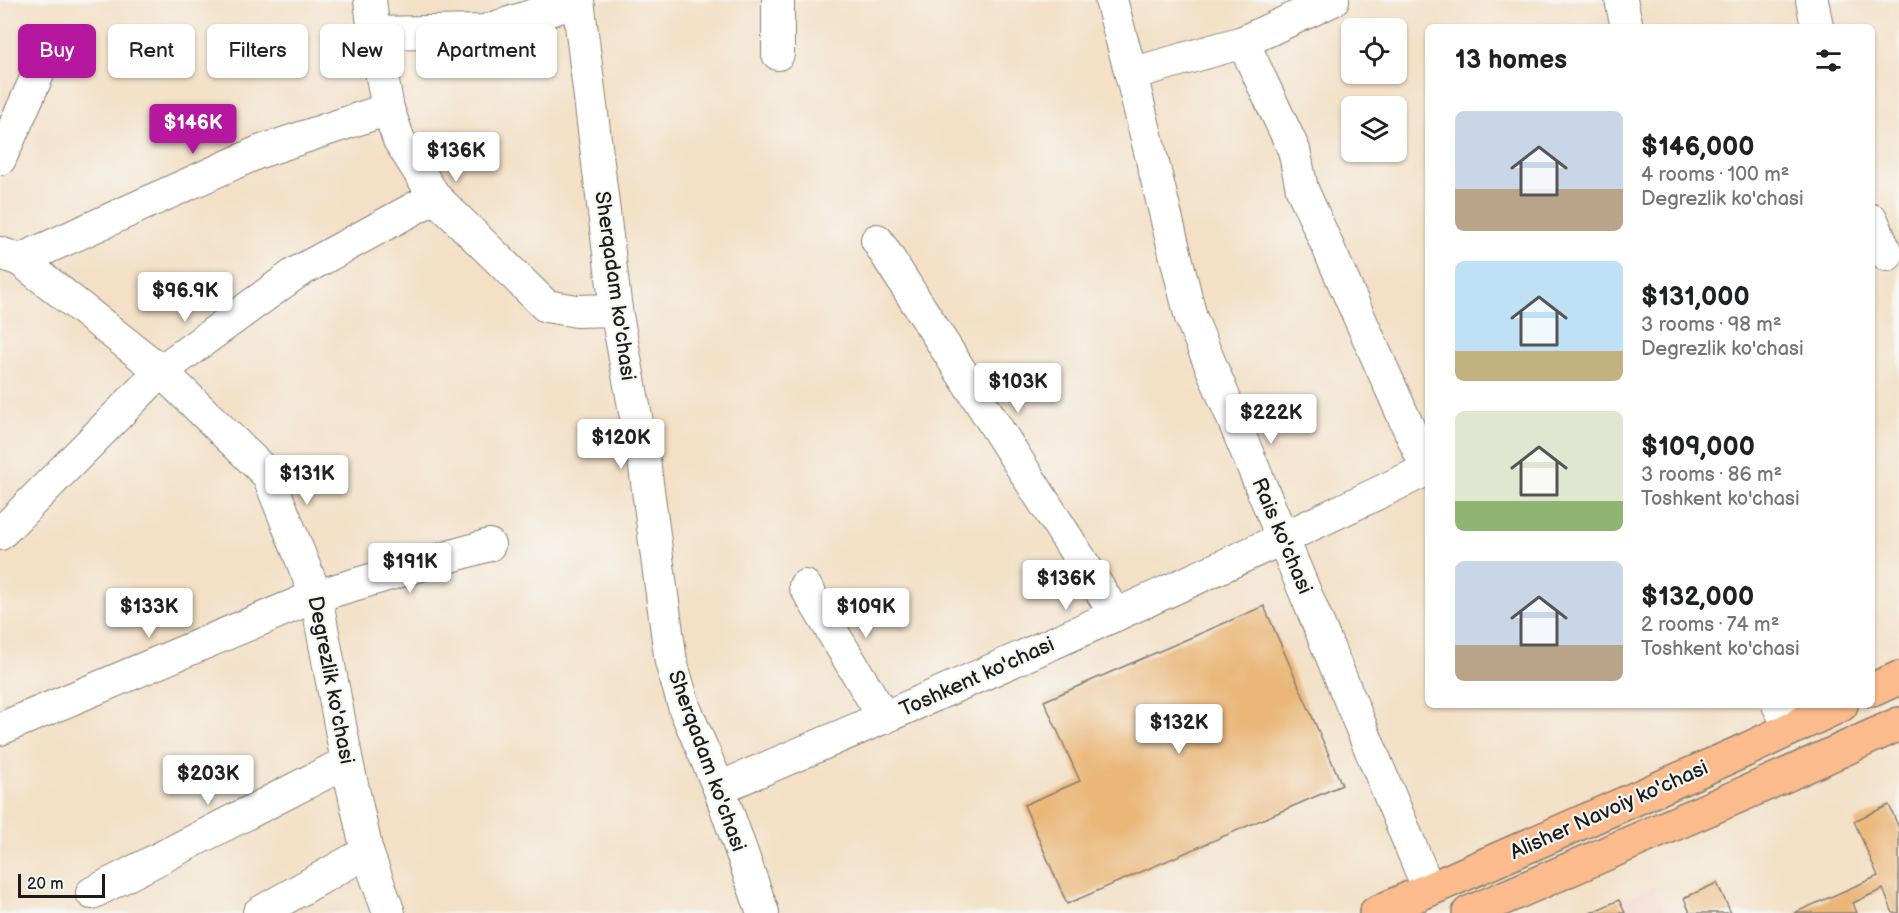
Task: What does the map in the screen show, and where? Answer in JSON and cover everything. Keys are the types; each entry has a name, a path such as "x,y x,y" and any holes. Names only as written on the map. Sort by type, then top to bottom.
{"main road":[{"path":"1875,689 1899,678"},
{"name":"Alisher Navoiy ko'chasi","path":"1376,913 1429,890 1785,717 1827,708"},
{"name":"Alisher Navoiy ko'chasi","path":"1469,913 1899,724"}],"street":[{"path":"370,0 373,24"},
{"path":"778,0 778,54"},
{"name":"Rais ko'chasi","path":"1111,0 1191,318 1429,890"},
{"path":"1131,74 1243,42 1333,0"},
{"path":"1621,0 1626,24"},
{"path":"1812,0 1816,24"},
{"path":"404,32 484,31 578,1"},
{"name":"Sherqadam ko'chasi","path":"578,1 616,310 644,460 671,662 685,709 719,788 763,913"},
{"path":"1243,42 1294,150 1302,189 1425,462"},
{"path":"0,159 36,78"},
{"path":"382,78 388,109 399,140 435,197 546,306 577,311 616,310"},
{"path":"10,256 259,152 388,109"},
{"path":"0,534 161,371 296,273 435,197"},
{"path":"1875,228 1886,256"},
{"path":"877,240 1116,615"},
{"name":"Degrezlik ko'chasi","path":"10,256 161,371 268,475 316,596 347,762 367,852 389,913"},
{"name":"Toshkent ko'chasi","path":"719,788 1116,615 1283,539 1425,470"},
{"path":"0,729 316,596 489,545"},
{"path":"805,586 884,718"},
{"path":"92,893 347,762"},
{"path":"259,913 367,852"}],"shaded area":[{"path":"1654,887 1665,913 1592,913"}],"building":[{"path":"1264,606 1342,785 1067,904 1024,805 1080,781 1044,701"},
{"path":"1889,805 1899,828 1899,913 1893,913 1883,889 1853,903 1857,913 1794,913 1878,876 1854,821"},
{"path":"1717,883 1731,913 1690,913 1684,898"},
{"path":"1619,900 1625,913 1590,913"}]}
